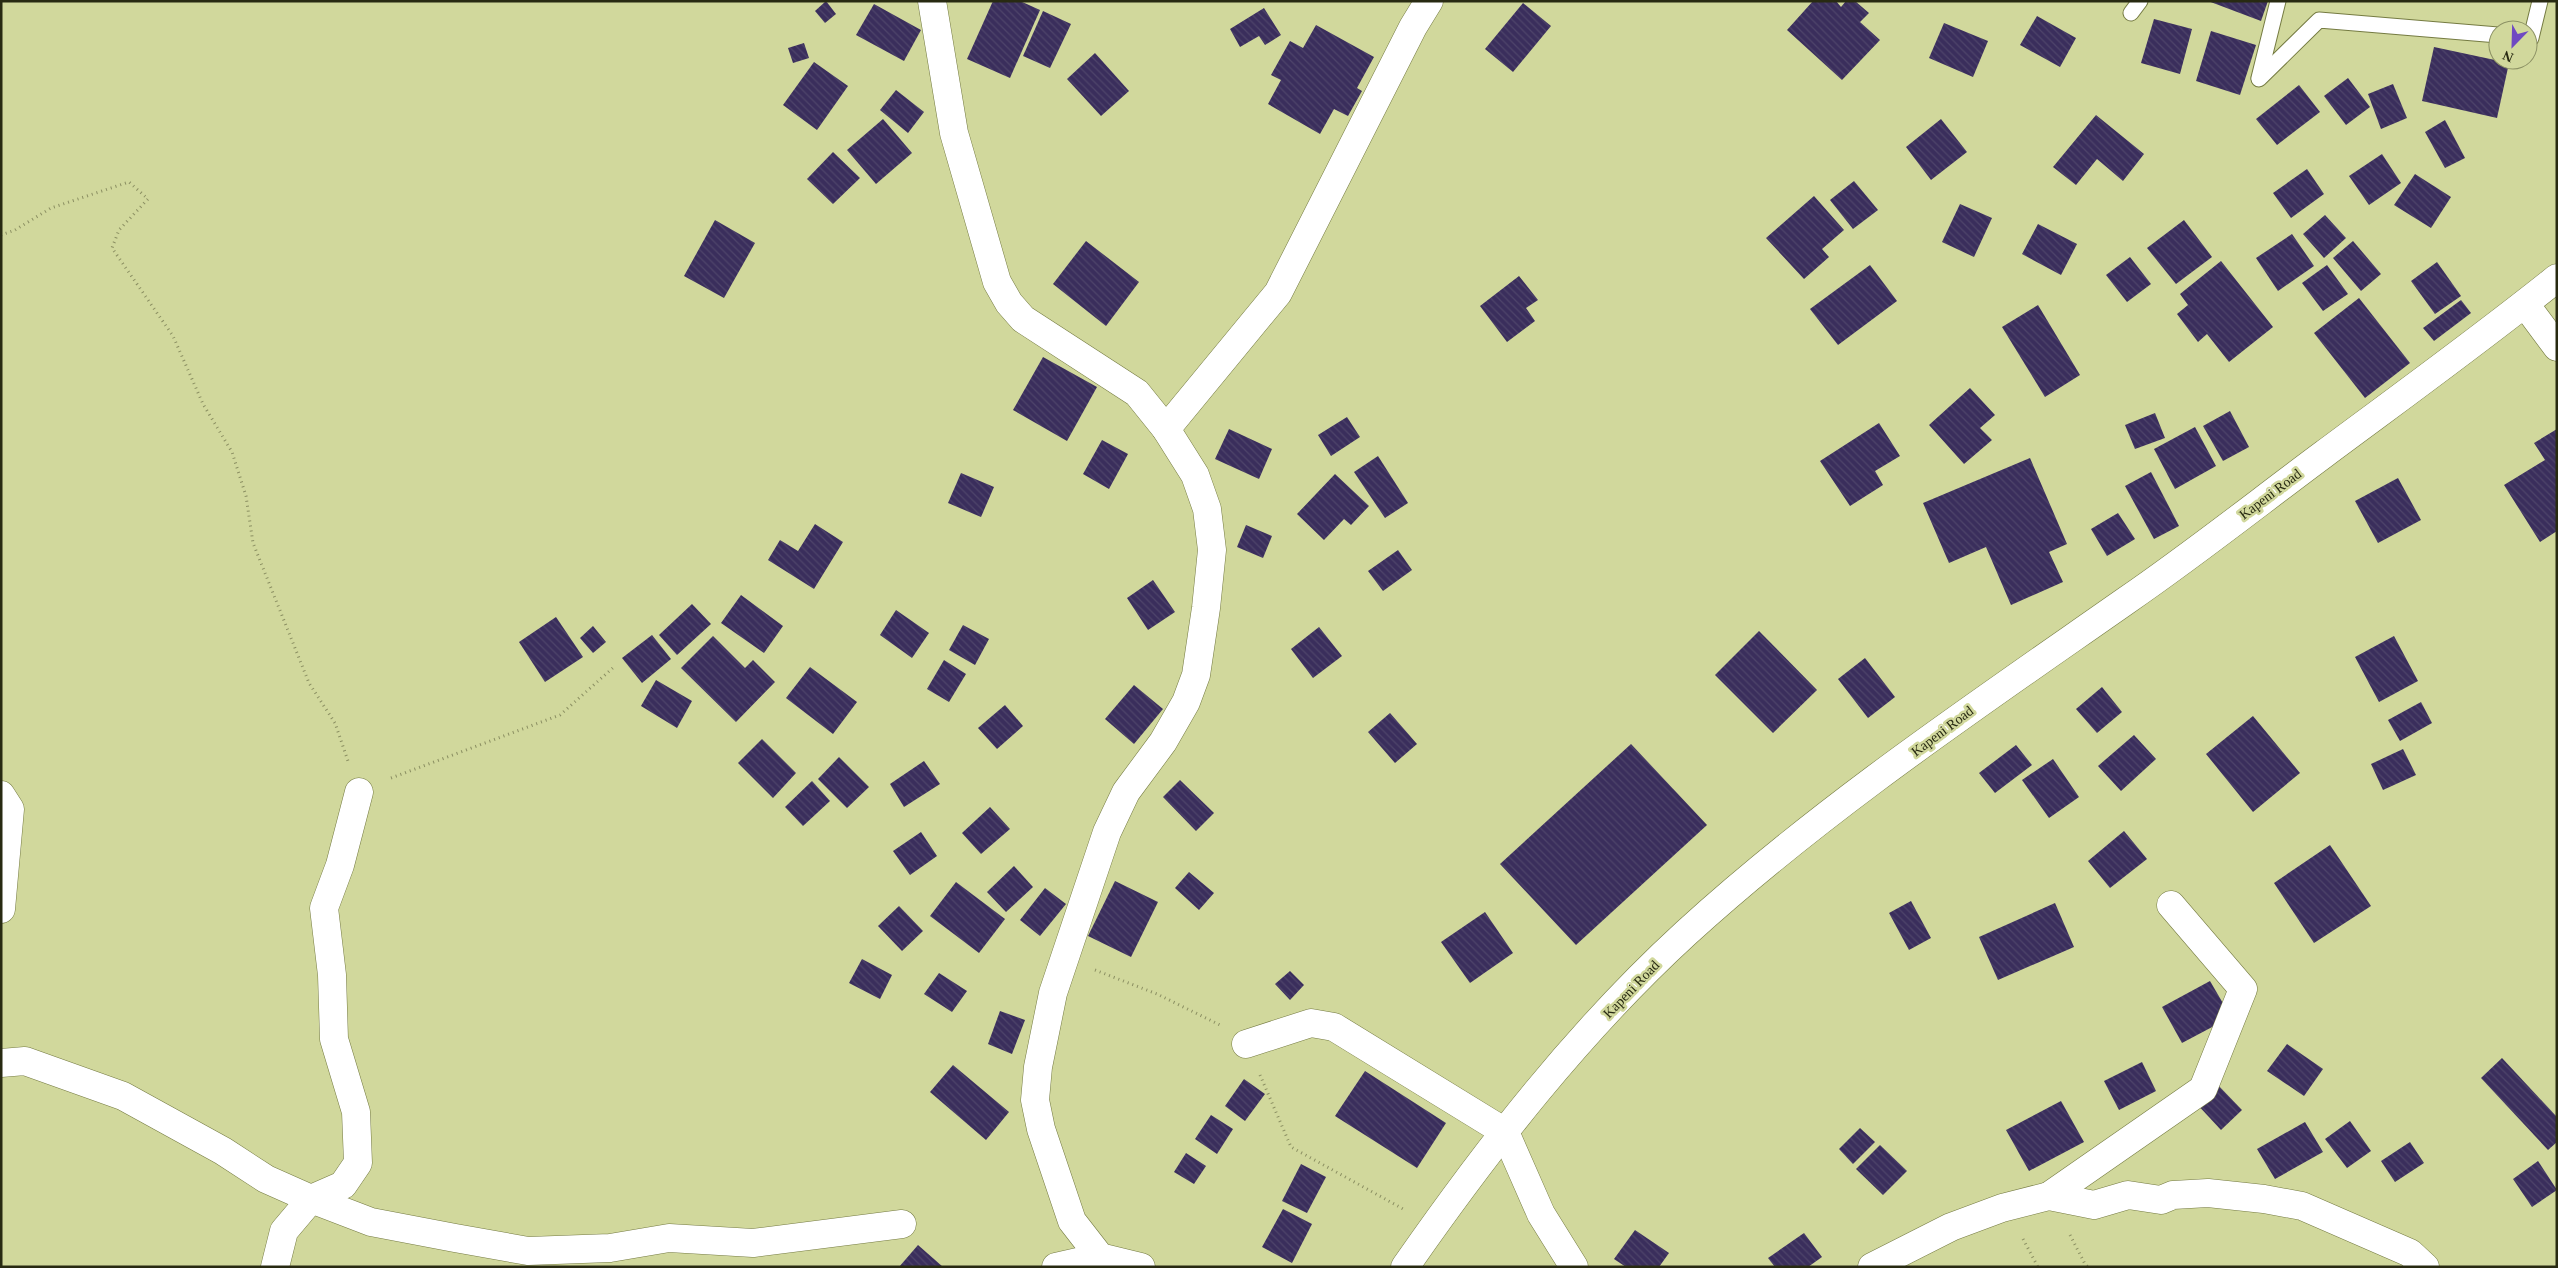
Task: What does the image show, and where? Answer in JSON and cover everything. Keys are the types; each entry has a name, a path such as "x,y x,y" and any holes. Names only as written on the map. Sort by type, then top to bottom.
{"street":[{"path":"932,1 954,133 997,282 1009,303 1023,319 1137,393 1166,429 1195,475 1207,509 1212,550 1196,676 1186,702 1163,742 1122,800 1107,832 1064,958 1049,1012 1038,1067 1035,1100 1041,1129 1072,1221 1100,1257"},
{"path":"1166,429 1278,293 1413,26 1429,1"},
{"name":"Kapeni Road","path":"1405,1267 1505,1132 1559,1066 1628,989 1687,932 1755,874 1964,713 2132,597 2525,304 2557,278"},
{"path":"2525,304 2557,347"},
{"path":"275,1267 284,1231 311,1199 343,1185 358,1163 356,1112 334,1039 332,975 324,908 340,865 359,792"},
{"path":"1,795 10,809 1,909"},
{"path":"1872,1267 1951,1227 2002,1208 2049,1196 2203,1090 2243,989 2170,905"},
{"path":"1246,1044 1311,1023 1334,1027 1505,1132 1541,1214 1574,1267"},
{"path":"1,1063 25,1062 123,1096 223,1151 266,1179 371,1222 528,1251 610,1248 669,1238 753,1243 902,1224"},
{"path":"2049,1196 2094,1205 2128,1195 2161,1200 2173,1194 2208,1193 2302,1206 2410,1253 2425,1267"},
{"path":"1056,1267 1100,1257 1141,1267"}],"lane":[{"path":"2278,1 2259,79 2319,20 2488,34"},
{"path":"2535,20 2540,1"}],"path":[{"path":"1,235 15,230 51,208 129,182 148,199 119,230 112,248 172,336 203,404 232,452 246,496 253,543 309,683 335,723 359,792 421,766 502,738 560,714 615,666"},
{"path":"1064,958 1157,994 1209,1019 1246,1044 1291,1147 1434,1226"}],"building":[{"path":"826,1 836,14 825,23 815,11"},
{"path":"993,1 1020,1 1040,10 1010,78 967,59"},
{"path":"1813,1 1836,1 1841,7 1846,1 1855,1 1869,13 1860,22 1880,40 1842,80 1787,30"},
{"path":"2208,1 2268,1 2261,21"},
{"path":"1523,3 1551,26 1513,72 1485,49"},
{"path":"874,4 921,30 904,61 856,35"},
{"path":"1264,8 1281,35 1265,45 1259,36 1240,47 1230,29"},
{"path":"1043,11 1071,24 1050,68 1023,56"},
{"path":"2037,16 2076,38 2060,67 2020,45"},
{"path":"2154,19 2192,29 2180,74 2141,63"},
{"path":"1944,23 1988,41 1973,77 1929,58"},
{"path":"1316,25 1374,57 1357,88 1362,91 1348,116 1334,109 1320,134 1268,104 1281,80 1271,75 1290,41 1303,48"},
{"path":"2211,31 2256,45 2240,95 2196,81"},
{"path":"804,43 809,58 793,63 788,48"},
{"path":"2434,47 2488,59 2488,70 2507,70 2497,118 2422,101"},
{"path":"1095,53 1129,91 1101,116 1067,79"},
{"path":"814,62 848,86 817,130 783,105"},
{"path":"2348,78 2370,107 2346,125 2324,96"},
{"path":"2393,84 2407,118 2381,129 2368,94"},
{"path":"2299,85 2320,112 2277,145 2256,119"},
{"path":"896,90 924,112 908,133 880,110"},
{"path":"2096,115 2144,154 2123,181 2097,159 2076,185 2053,167"},
{"path":"883,119 912,153 876,184 847,150"},
{"path":"1941,119 1967,152 1931,180 1906,147"},
{"path":"2445,120 2465,158 2445,168 2425,132"},
{"path":"833,152 860,178 833,204 807,179"},
{"path":"2382,154 2401,183 2369,205 2349,176"},
{"path":"2307,169 2324,194 2291,218 2273,193"},
{"path":"2415,174 2451,197 2431,228 2394,205"},
{"path":"1854,181 1878,210 1853,229 1830,200"},
{"path":"1814,196 1844,230 1822,249 1829,257 1804,279 1766,238"},
{"path":"1960,204 1992,218 1974,257 1942,242"},
{"path":"2325,215 2346,238 2324,258 2303,234"},
{"path":"715,220 755,243 724,298 684,276"},
{"path":"2184,220 2212,257 2176,284 2147,248"},
{"path":"2038,224 2077,244 2061,275 2022,254"},
{"path":"2292,234 2314,266 2278,291 2256,258"},
{"path":"1086,241 1139,282 1106,326 1053,284"},
{"path":"2353,241 2381,274 2361,291 2333,258"},
{"path":"2130,257 2151,284 2127,302 2106,275"},
{"path":"2221,261 2273,327 2229,362 2207,334 2198,342 2177,314 2188,305 2180,294"},
{"path":"2437,262 2461,296 2435,314 2411,281"},
{"path":"1870,265 1897,301 1838,345 1810,309"},
{"path":"2327,265 2348,294 2323,311 2302,283"},
{"path":"1519,276 1538,300 1526,308 1535,321 1507,342 1480,306"},
{"path":"2359,298 2410,363 2365,398 2314,333"},
{"path":"2461,300 2471,313 2434,341 2423,328"},
{"path":"2038,305 2080,375 2045,397 2002,327"},
{"path":"1043,357 1097,387 1067,441 1013,410"},
{"path":"1970,388 1995,415 1980,428 1992,440 1964,464 1929,425"},
{"path":"2230,411 2249,447 2223,461 2203,426"},
{"path":"2155,413 2165,438 2135,449 2125,425"},
{"path":"1347,417 1360,437 1331,456 1318,435"},
{"path":"1879,423 1900,456 1875,471 1883,485 1850,506 1820,461"},
{"path":"2195,427 2216,466 2175,489 2154,449"},
{"path":"1229,429 1272,449 1259,479 1215,459"},
{"path":"2557,429 2557,531 2540,542 2504,485 2545,460 2534,443"},
{"path":"1102,440 1128,454 1109,489 1083,474"},
{"path":"1378,456 1408,503 1385,518 1354,472"},
{"path":"2030,458 2067,544 2049,552 2063,582 2011,605 1986,547 1949,563 1923,503"},
{"path":"2151,472 2179,526 2154,539 2125,486"},
{"path":"961,473 994,487 981,517 948,503"},
{"path":"1335,474 1369,506 1351,525 1344,519 1324,540 1297,514"},
{"path":"2398,478 2421,520 2378,543 2355,501"},
{"path":"2118,513 2135,539 2107,556 2091,529"},
{"path":"815,524 843,542 814,589 768,560 780,540 798,551"},
{"path":"1246,525 1272,536 1263,558 1237,547"},
{"path":"1398,550 1412,570 1383,591 1368,571"},
{"path":"1153,580 1175,612 1148,630 1127,598"},
{"path":"741,595 783,626 764,653 721,623"},
{"path":"692,604 711,624 677,655 659,635"},
{"path":"896,610 929,633 912,658 880,635"},
{"path":"556,617 583,657 545,682 519,642"},
{"path":"963,625 989,639 975,665 949,650"},
{"path":"593,626 606,642 593,653 580,638"},
{"path":"1319,627 1342,656 1313,678 1291,649"},
{"path":"1759,631 1817,690 1773,733 1715,675"},
{"path":"652,635 671,659 642,683 622,658"},
{"path":"713,636 745,668 753,660 775,682 736,722 681,668"},
{"path":"2394,636 2418,681 2379,702 2355,657"},
{"path":"1865,658 1895,697 1868,718 1838,679"},
{"path":"944,660 966,674 949,702 927,689"},
{"path":"810,667 857,702 833,734 786,698"},
{"path":"656,680 692,701 677,728 641,706"},
{"path":"1134,685 1163,709 1134,744 1105,719"},
{"path":"2102,687 2122,712 2097,733 2076,709"},
{"path":"2421,702 2432,723 2400,741 2388,720"},
{"path":"1005,705 1023,726 997,749 978,728"},
{"path":"1390,713 1417,744 1395,763 1368,732"},
{"path":"2253,716 2300,773 2253,812 2206,754"},
{"path":"2134,735 2156,759 2121,791 2098,766"},
{"path":"762,739 796,773 773,798 738,763"},
{"path":"1631,744 1707,825 1576,945 1500,864"},
{"path":"2016,745 2032,765 1995,793 1979,773"},
{"path":"2403,749 2416,775 2383,790 2371,764"},
{"path":"839,757 869,787 847,808 818,779"},
{"path":"2053,759 2079,797 2049,818 2022,780"},
{"path":"924,761 940,784 904,807 890,784"},
{"path":"1180,780 1214,813 1196,831 1163,797"},
{"path":"812,781 830,801 803,826 785,807"},
{"path":"990,807 1010,829 981,854 962,833"},
{"path":"2124,831 2147,859 2110,888 2088,861"},
{"path":"921,832 937,856 910,875 893,851"},
{"path":"2330,845 2371,906 2314,943 2274,883"},
{"path":"1014,866 1033,887 1006,912 987,892"},
{"path":"1189,872 1214,893 1199,910 1175,888"},
{"path":"1115,881 1158,902 1131,957 1088,936"},
{"path":"956,882 1005,919 979,953 930,916"},
{"path":"1045,888 1066,904 1040,936 1020,920"},
{"path":"1911,901 1931,938 1909,950 1889,913"},
{"path":"2055,903 2074,947 1998,980 1979,937"},
{"path":"899,906 923,931 902,951 878,926"},
{"path":"1485,912 1513,953 1470,983 1441,942"},
{"path":"862,959 892,975 880,999 849,983"},
{"path":"1290,971 1304,985 1290,1000 1275,984"},
{"path":"939,973 967,991 952,1012 924,994"},
{"path":"2210,981 2231,1017 2182,1043 2162,1007"},
{"path":"1000,1011 1025,1020 1012,1054 988,1044"},
{"path":"2287,1044 2323,1069 2304,1096 2267,1071"},
{"path":"2502,1058 2557,1117 2557,1142 2548,1150 2481,1078"},
{"path":"2142,1062 2156,1091 2119,1110 2104,1081"},
{"path":"953,1065 1009,1112 986,1140 930,1092"},
{"path":"1365,1071 1446,1123 1417,1168 1335,1116"},
{"path":"1244,1079 1265,1094 1245,1121 1225,1106"},
{"path":"2216,1083 2242,1110 2221,1130 2195,1102"},
{"path":"2061,1101 2084,1142 2029,1171 2006,1130"},
{"path":"1211,1115 1233,1129 1217,1154 1195,1139"},
{"path":"2350,1121 2371,1151 2347,1168 2325,1139"},
{"path":"2305,1122 2323,1152 2275,1179 2257,1149"},
{"path":"1860,1128 1875,1142 1853,1164 1839,1149"},
{"path":"2410,1142 2424,1163 2395,1182 2381,1161"},
{"path":"1880,1145 1907,1171 1883,1195 1856,1169"},
{"path":"1186,1153 1206,1166 1194,1184 1174,1172"},
{"path":"2538,1161 2557,1190 2532,1207 2513,1179"},
{"path":"1301,1164 1326,1177 1307,1213 1282,1201"},
{"path":"1283,1209 1312,1224 1292,1263 1262,1247"},
{"path":"1635,1230 1669,1253 1659,1267 1626,1267 1614,1259"},
{"path":"1804,1233 1822,1257 1808,1267 1775,1267 1768,1258"},
{"path":"918,1245 943,1267 899,1267"}]}
